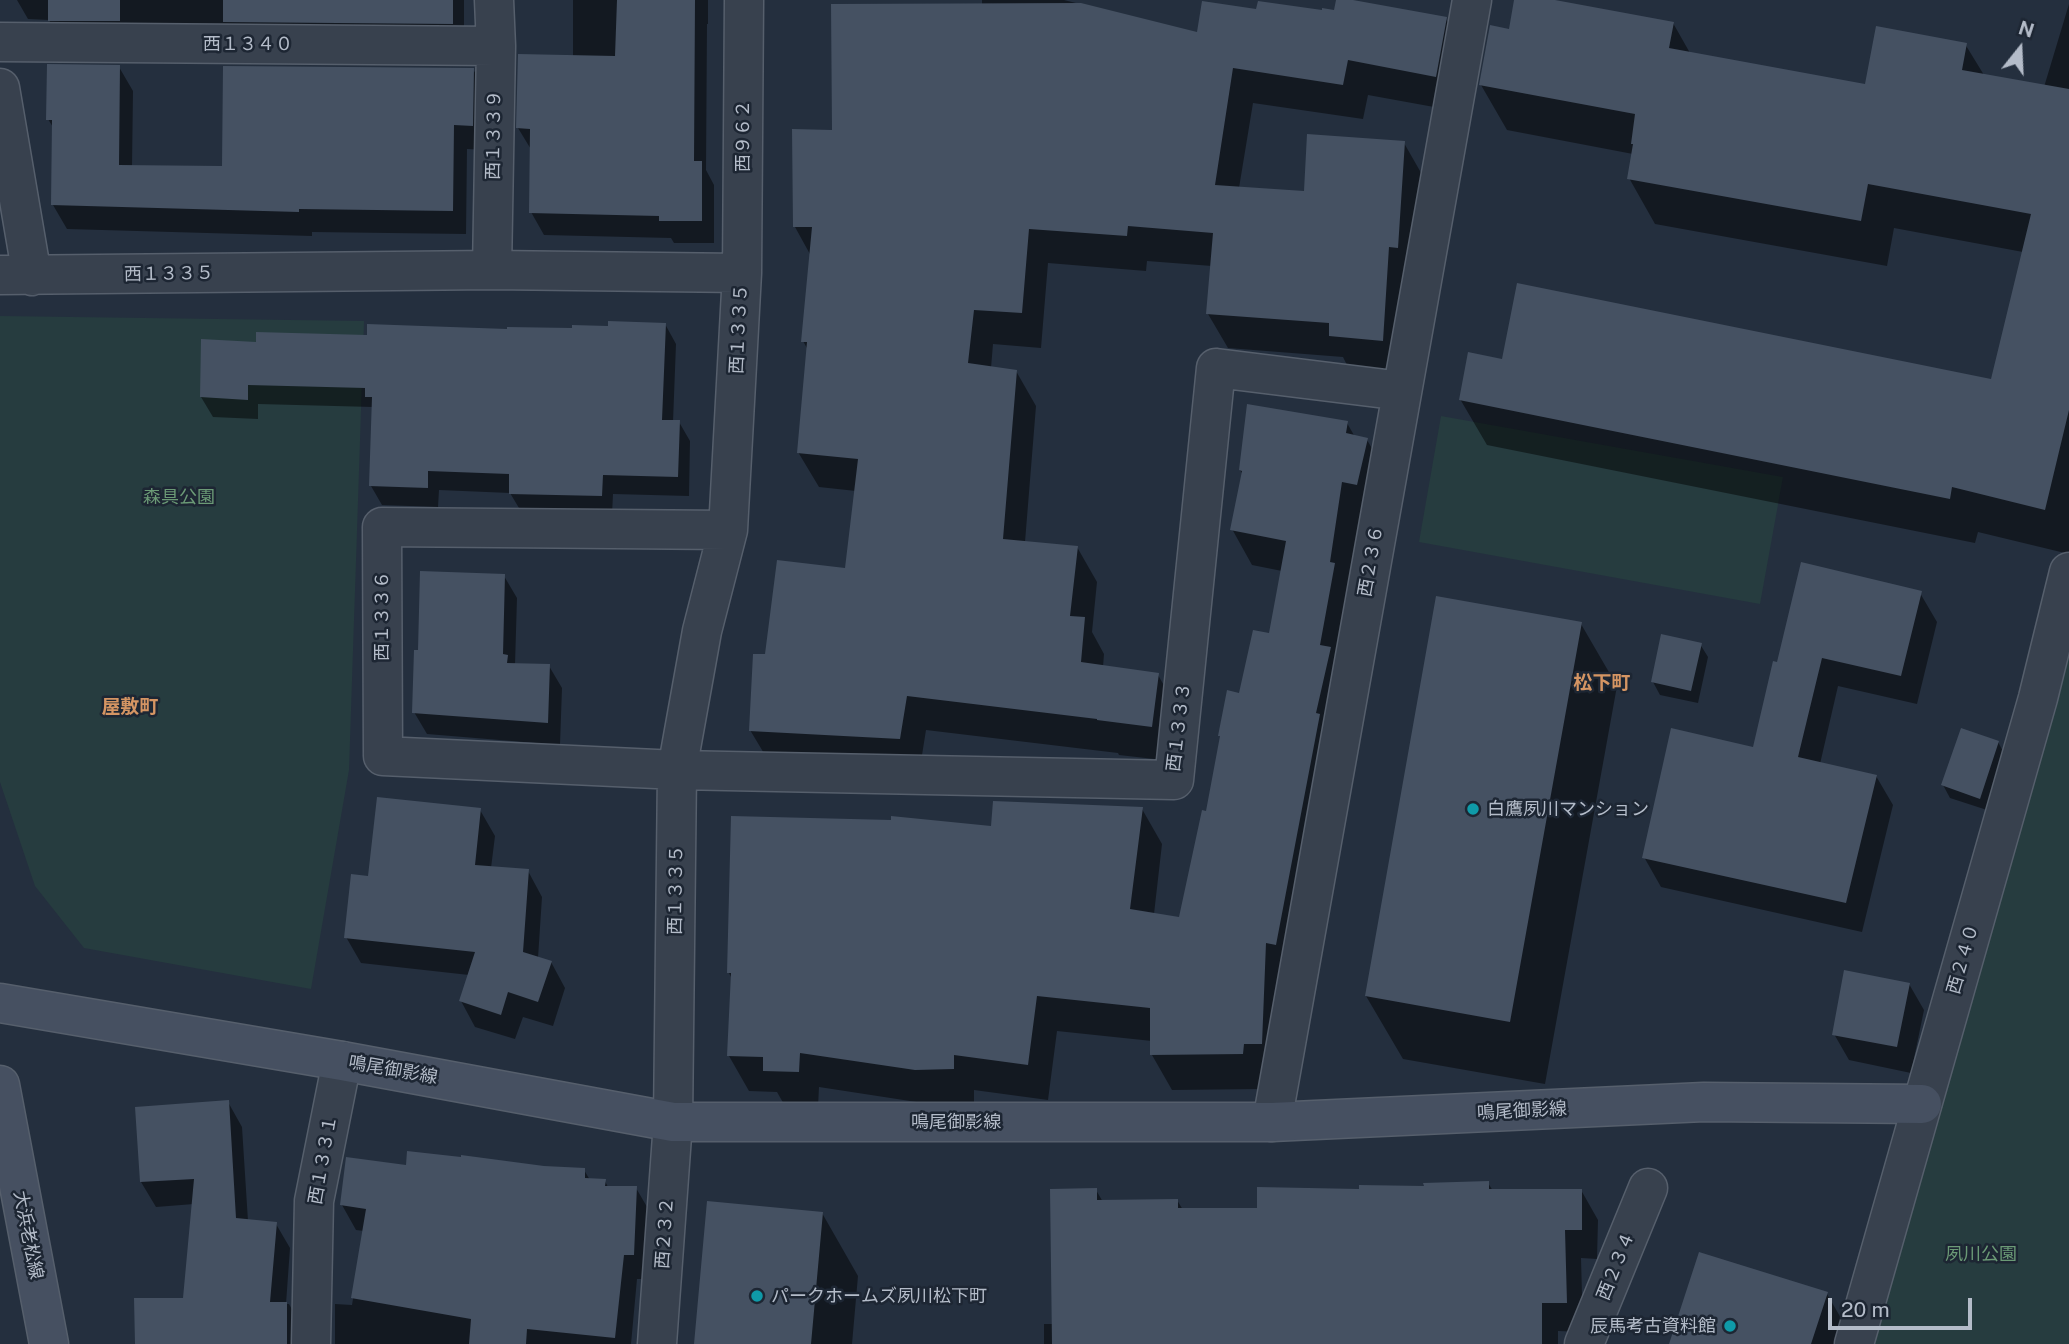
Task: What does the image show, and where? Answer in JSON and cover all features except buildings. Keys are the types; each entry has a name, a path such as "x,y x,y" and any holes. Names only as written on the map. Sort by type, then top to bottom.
{"street":[{"name":"西１３３９","path":"492,270 496,46 494,0"},
{"name":"西９６２","path":"742,273 744,0"},
{"name":"西２３６","path":"1272,1122 1472,0"},
{"name":"西１３４０","path":"0,42 496,46"},
{"path":"0,88 16,275"},
{"name":"西１３３５","path":"16,275 492,270 742,273 728,530 702,631 677,770 673,1122"},
{"name":"西１３３３","path":"677,770 1174,780 1216,368 1402,391"},
{"name":"西１３３６","path":"677,770 383,755 382,527 728,530"},
{"name":"西２４０","path":"1854,1344 2038,698 2069,572"},
{"name":"鳴尾御影線","path":"0,1003 342,1061 673,1122 1272,1122 1704,1102 1922,1104"},
{"name":"西１３３１","path":"312,1344 314,1201 342,1061"},
{"name":"大浜老松線","path":"0,1085 49,1344"},
{"name":"西２３２","path":"657,1344 673,1122"},
{"name":"西２３４","path":"1584,1344 1648,1188"}],"green space":[{"name":"森具公園","path":"0,316 364,321 349,770 311,989 84,948 35,886 0,782"},
{"path":"1441,416 1783,477 1760,604 1419,542"},
{"name":"夙川公園","path":"2069,594 2069,1344 1865,1344"}],"place":[{"name":"白鷹夙川マンション","path":"1473,809"},
{"name":"パークホームズ夙川松下町","path":"757,1296"},
{"name":"辰馬考古資料館","path":"1730,1326"}],"district":[{"name":"松下町","path":"1602,683"},
{"name":"屋敷町","path":"130,707"}]}
